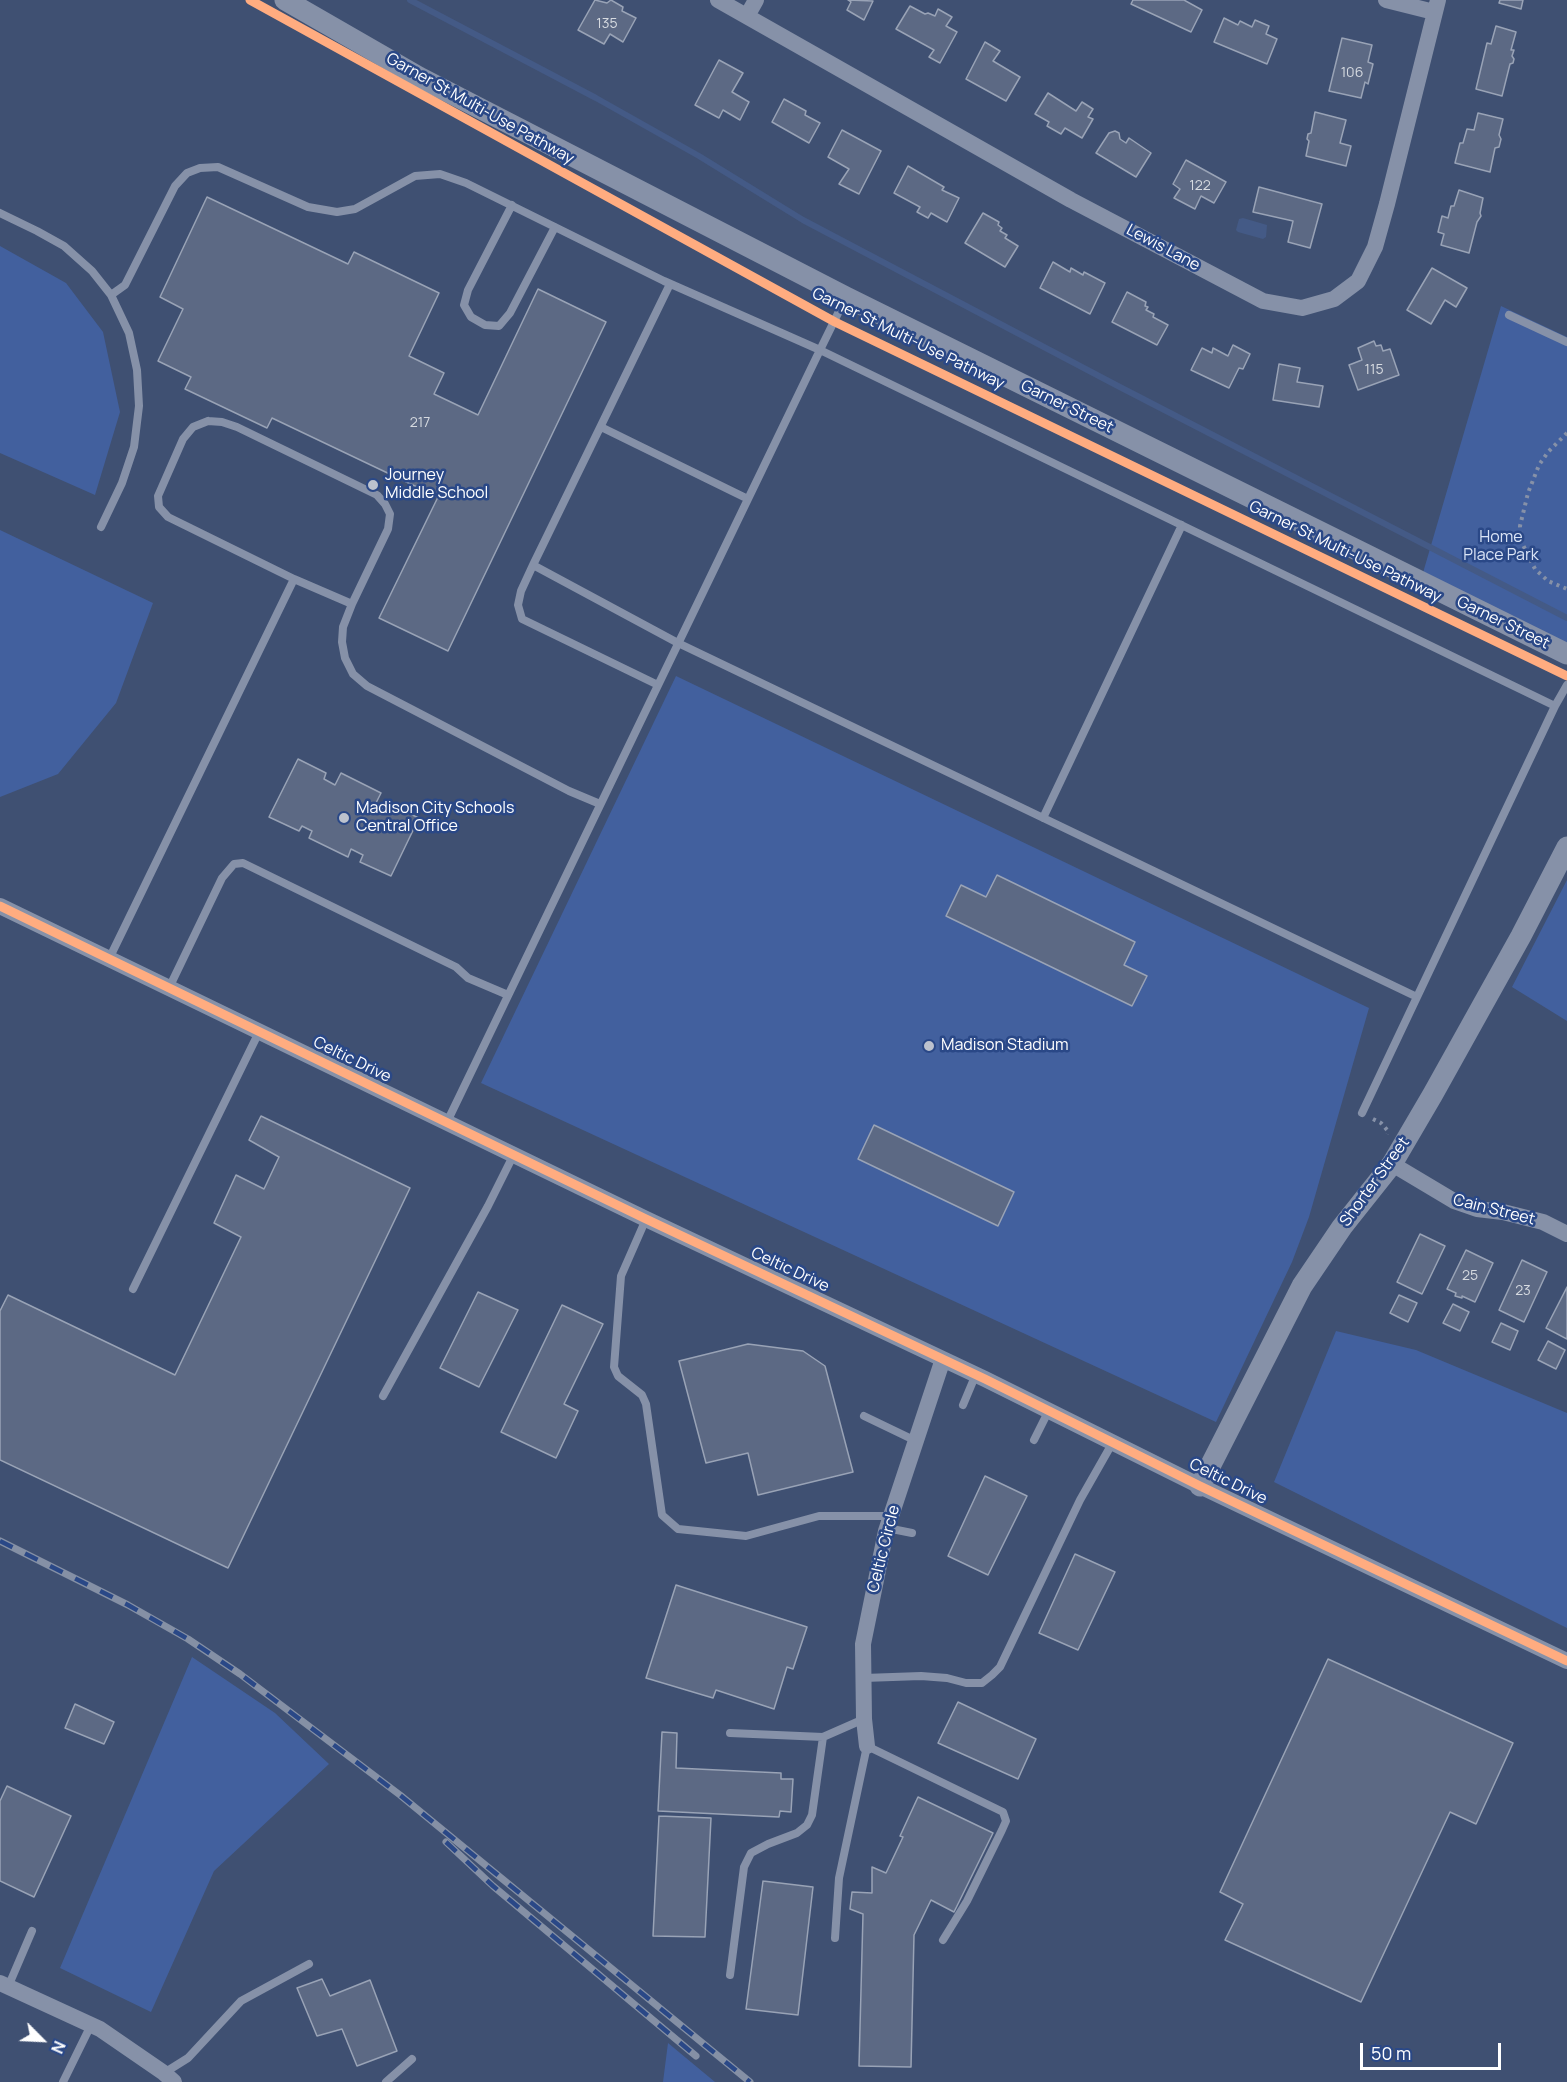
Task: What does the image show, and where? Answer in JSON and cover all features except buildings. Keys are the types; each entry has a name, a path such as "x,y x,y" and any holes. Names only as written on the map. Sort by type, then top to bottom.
{"street":[{"name":"Garner Street","path":"285,0 419,77 846,297 1567,654"},
{"name":"Lewis Lane","path":"718,0 1071,200 1263,301 1302,308 1334,299 1358,281 1375,247 1388,204 1436,6"},
{"path":"747,16 756,0"},
{"path":"1386,0 1436,6"},
{"name":"Shorter Street","path":"1200,1486 1302,1286 1342,1227 1392,1164 1521,936 1567,847"},
{"name":"Celtic Drive","path":"0,906 646,1219 976,1374 1200,1486 1567,1661"},
{"name":"Cain Street","path":"1392,1164 1454,1202 1543,1222 1567,1234"},
{"name":"Celtic Circle","path":"867,1746 864,1719 863,1644 889,1522 943,1359"},
{"path":"4,1985 100,2029 169,2078"}],"lane":[{"path":"111,295 125,285 175,186 187,172 200,168 218,167 308,207 337,212 355,208 415,176 440,174 466,183 670,284 820,350 1555,706"},
{"path":"512,205 468,290 464,305 471,317 484,325 499,326 510,313 555,227"},
{"path":"0,213 64,246 92,271 111,295 129,333 137,370 139,406 135,447 122,483 101,527"},
{"path":"658,685 522,619 518,605 521,591 532,566 670,284"},
{"path":"447,1122 846,297"},
{"path":"1509,315 1567,342"},
{"path":"352,604 294,579 168,517 159,507 158,496 164,479 183,439 193,427 208,421 222,422 237,427 377,495 390,514 388,529 343,627 342,642 345,658 352,674 367,686 600,804"},
{"path":"601,426 748,499"},
{"path":"1043,818 1182,525"},
{"path":"532,566 678,643 1417,997"},
{"path":"109,959 294,579"},
{"path":"1362,1113 1567,685"},
{"path":"169,988 222,878 234,864 243,863 456,967 468,978 508,995"},
{"path":"133,1289 259,1032"},
{"path":"383,1395 488,1206 514,1154"},
{"path":"646,1219 621,1276 614,1367 618,1376 642,1395 646,1404 662,1515 678,1529 746,1536 819,1516 889,1522 912,1533"},
{"path":"963,1405 976,1374"},
{"path":"1034,1440 1048,1410"},
{"path":"864,1416 916,1441"},
{"path":"864,1678 921,1676 947,1678 966,1683 982,1683 992,1676 1000,1667 1080,1500 1113,1442"},
{"path":"730,1733 822,1737 864,1719"},
{"path":"730,1975 744,1867 751,1853 797,1833 807,1825 812,1815 822,1737"},
{"path":"835,1938 839,1878 867,1746 1003,1812 1006,1821 1002,1830 967,1901 943,1940"},
{"path":"4,1985 32,1931"},
{"path":"169,2078 241,2001 309,1964"},
{"path":"63,2082 91,2025"},
{"path":"386,2082 412,2060"}],"path":[{"path":"1567,433 1539,465 1528,493 1520,526 1521,541 1535,568 1548,581 1567,589"}],"green space":[{"path":"0,246 66,283 103,332 120,412 95,495 0,453"},
{"name":"Home Place Park","path":"1501,306 1567,337 1567,654 1420,583"},
{"path":"0,530 153,603 116,703 58,774 0,797"},
{"name":"Madison Stadium","path":"676,676 1369,1008 1309,1217 1292,1262 1216,1422 481,1083"},
{"path":"1567,880 1567,1021 1512,987"},
{"path":"1336,1331 1416,1350 1567,1413 1567,1628 1274,1482"},
{"path":"192,1657 275,1713 329,1764 214,1871 151,2012 60,1968"},
{"path":"668,2043 715,2082 663,2082"}],"shaded area":[{"path":"1243,218 1267,225 1266,237 1263,239 1238,232 1236,230 1239,219"}],"waterway":[{"path":"410,0 596,98 699,156 803,220 1567,618"}],"railway":[{"path":"0,1541 128,1605 188,1639 240,1674 400,1795 750,2082"},
{"path":"446,1842 493,1886 696,2056"}],"cycle path":[{"name":"Garner St Multi-Use Pathway","path":"250,0 835,322 1567,676"},
{"path":"0,906 1567,1661"}],"place":[{"name":"Journey Middle School","path":"373,485"},
{"name":"Madison City Schools Central Office","path":"344,818"},
{"name":"Madison Stadium","path":"929,1046"}]}
